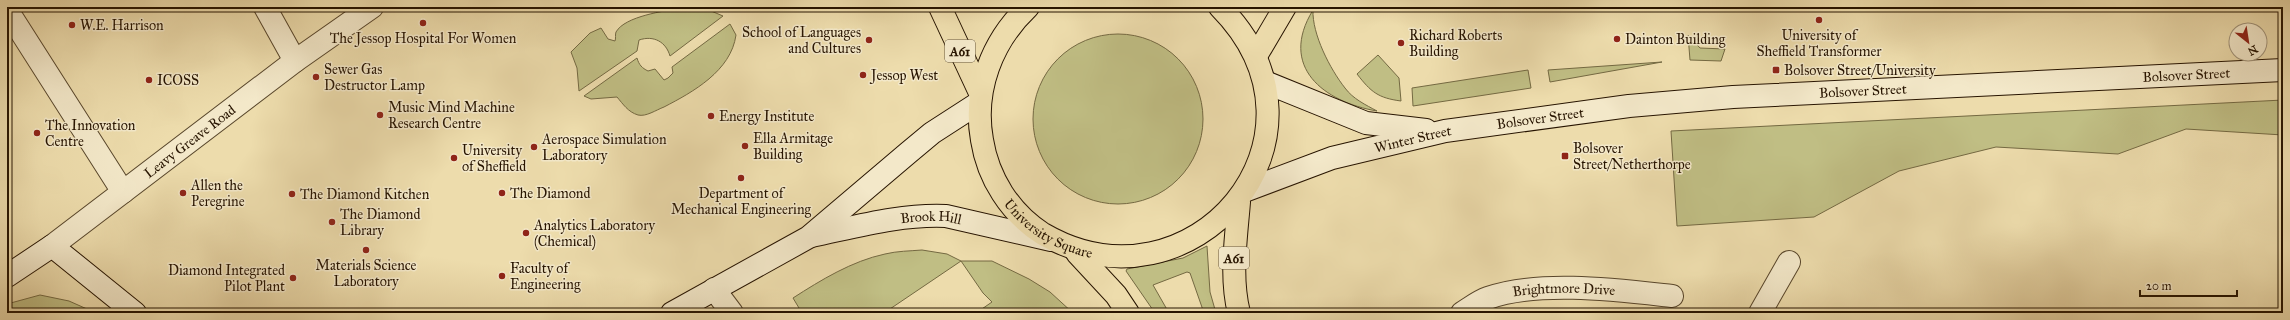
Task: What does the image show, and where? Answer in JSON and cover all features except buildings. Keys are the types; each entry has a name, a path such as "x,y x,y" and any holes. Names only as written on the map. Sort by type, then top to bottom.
{"main road":[{"name":"A61","path":"940,7 980,98"},
{"name":"University Square","path":"1028,7 1007,30 998,45 990,61 980,98 979,119 984,151 995,182 1014,209 1038,231 1051,240 1077,253 1120,259 1159,255 1195,241 1211,230 1243,196 1256,174 1266,138 1268,119 1265,82 1256,56 1246,38 1220,7"},
{"path":"1256,56 1285,7"},
{"name":"A61","path":"1239,313 1234,292 1234,268 1243,196"},
{"path":"1077,253 1116,295 1128,313"}],"street":[{"path":"265,7 295,61"},
{"name":"Leavy Greave Road","path":"7,276 52,246 295,61 372,7"},
{"path":"7,10 123,192"},
{"name":"Bolsover Street","path":"1445,131 1629,106 1708,99 2283,70"},
{"name":"Winter Street","path":"1265,82 1366,123 1445,131"},
{"name":"Brook Hill","path":"672,313 809,237 908,153 980,98"},
{"name":"Winter Street","path":"1243,196 1332,158 1445,131"},
{"name":"Brook Hill","path":"809,237 885,220 929,215 946,216 1051,240"},
{"path":"52,246 135,313"},
{"path":"1760,313 1789,262"},
{"name":"Brightmore Drive","path":"1462,313 1486,298 1525,288 1620,290 1672,296"},
{"path":"714,289 732,313"}],"shaded area":[{"path":"681,8 704,8 723,16 670,56 666,47 659,41 650,38 639,40 637,51 579,91 577,68 571,52 590,33 601,28 608,39 615,41 616,32 621,26 636,18"},
{"path":"1313,10 1315,30 1323,51 1339,80 1352,95 1377,111 1340,99 1324,90 1312,78 1304,65 1301,49 1304,30"},
{"path":"730,24 736,35 733,48 719,70 698,87 664,107 648,114 638,115 629,110 617,97 591,99 584,96 637,58 642,67 648,71 655,69 664,80 673,73 672,67"},
{"path":"1118,34 1143,38 1158,44 1172,53 1184,65 1193,79 1199,94 1203,119 1199,144 1193,159 1184,173 1172,185 1158,194 1143,200 1118,204 1093,200 1078,194 1064,185 1052,173 1043,159 1037,144 1033,119 1037,94 1043,79 1052,65 1064,53 1078,44 1093,38"},
{"path":"1688,35 1700,48 1725,49 1721,61 1690,60"},
{"path":"1378,55 1399,78 1401,101 1386,98 1371,90 1357,74"},
{"path":"1662,62 1550,82 1548,70"},
{"path":"1528,70 1531,88 1413,106 1412,88"},
{"path":"2283,100 2283,135 2186,129 2118,154 1996,147 1899,171 1814,217 1677,226 1671,131"},
{"path":"1207,246 1210,292 1216,313 1204,313 1190,273 1187,272 1153,285 1169,313 1155,313 1126,271 1127,269 1183,258"},
{"path":"922,250 947,254 961,261 884,313 802,313 793,298 826,278 861,261 890,253"},
{"path":"961,261 992,261 1029,279 1050,292 1073,313 976,313 992,302 983,293"},
{"path":"40,295 69,301 96,313 7,313 7,304"}],"place":[{"name":"University of Sheffield Transformer","path":"1819,20"},
{"name":"The Jessop Hospital For Women","path":"423,23"},
{"name":"W.E. Harrison","path":"72,25"},
{"name":"Dainton Building","path":"1617,39"},
{"name":"School of Languages and Cultures","path":"869,40"},
{"name":"Richard Roberts Building","path":"1401,43"},
{"name":"Bolsover Street/University","path":"1776,70"},
{"name":"Jessop West","path":"863,75"},
{"name":"Sewer Gas Destructor Lamp","path":"316,77"},
{"name":"ICOSS","path":"149,80"},
{"name":"Music Mind Machine Research Centre","path":"380,115"},
{"name":"Energy Institute","path":"711,116"},
{"name":"The Innovation Centre","path":"37,133"},
{"name":"Ella Armitage Building","path":"745,146"},
{"name":"Aerospace Simulation Laboratory","path":"534,147"},
{"name":"Bolsover Street/Netherthorpe","path":"1565,156"},
{"name":"University of Sheffield","path":"454,158"},
{"name":"Department of Mechanical Engineering","path":"741,178"},
{"name":"Allen the Peregrine","path":"183,193"},
{"name":"The Diamond","path":"502,193"},
{"name":"The Diamond Kitchen","path":"292,194"},
{"name":"The Diamond Library","path":"332,222"},
{"name":"Analytics Laboratory (Chemical)","path":"526,233"},
{"name":"Materials Science Laboratory","path":"366,250"},
{"name":"Faculty of Engineering","path":"502,276"},
{"name":"Diamond Integrated Pilot Plant","path":"293,278"}]}
